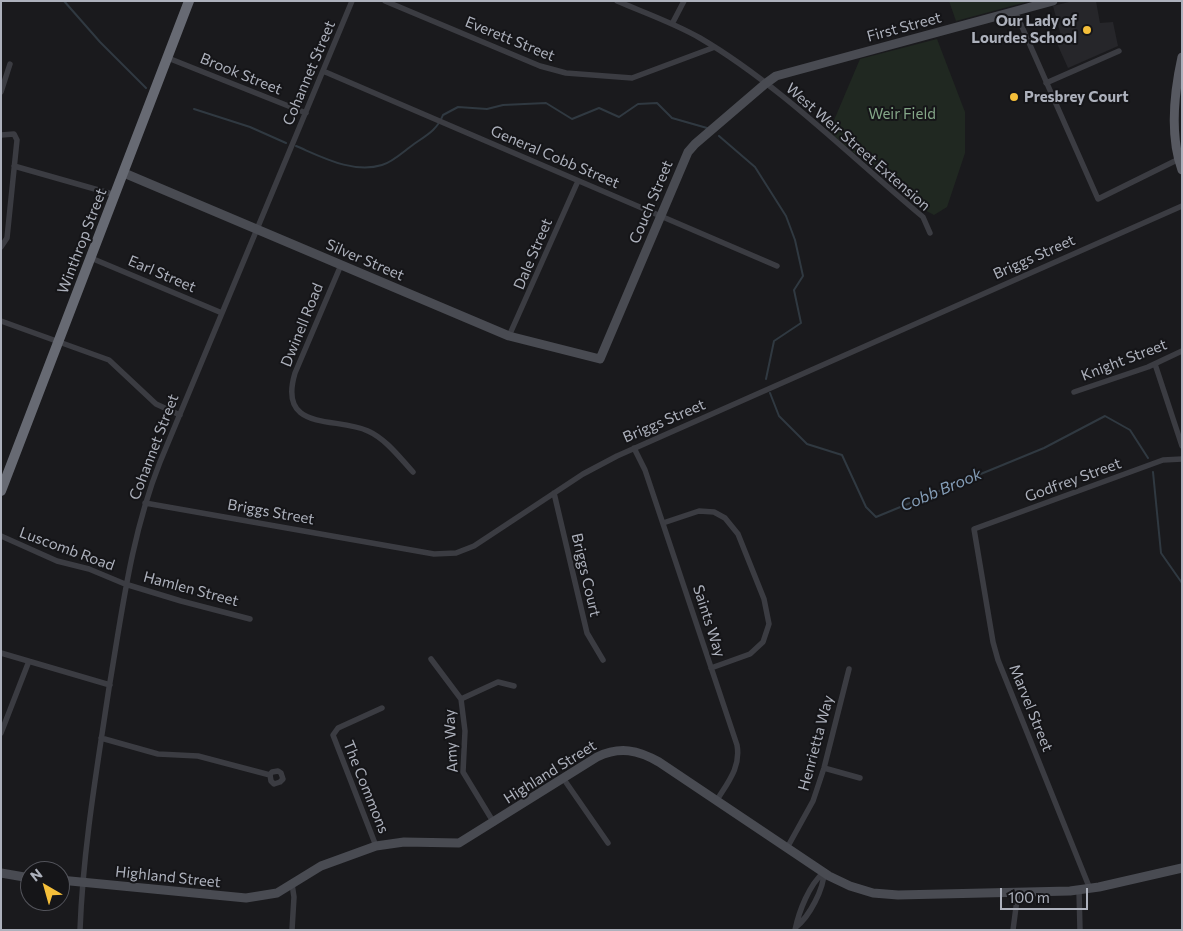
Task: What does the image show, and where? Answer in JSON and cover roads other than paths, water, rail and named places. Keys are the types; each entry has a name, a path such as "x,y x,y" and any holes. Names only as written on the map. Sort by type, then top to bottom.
{"highway":[{"name":"Winthrop Street","path":"1,491 189,1"}],"main road":[{"path":"1182,57 1174,111 1182,170"}],"street":[{"name":"Cohannet Street","path":"80,930 82,881 101,738 125,584 145,502 352,1"},
{"name":"Everett Street","path":"385,1 540,66 566,73 632,78 715,47"},
{"name":"West Weir Street Extension","path":"617,1 672,24 715,47 765,84 923,217 930,233"},
{"path":"672,24 684,1"},
{"name":"First Street","path":"765,84 776,76 1053,1"},
{"path":"1015,11 1098,199 1179,153"},
{"path":"1046,83 1119,50"},
{"name":"Brook Street","path":"168,58 306,113"},
{"path":"1,92 10,64"},
{"name":"General Cobb Street","path":"323,71 777,266"},
{"name":"Couch Street","path":"600,359 680,166 695,144 765,84"},
{"path":"1,135 12,134 17,137 7,238 1,247"},
{"path":"14,166 116,195"},
{"name":"Silver Street","path":"124,173 510,336 600,359"},
{"name":"Dale Street","path":"510,336 578,181"},
{"name":"Briggs Street","path":"145,502 442,554 456,553 474,546 596,466 1182,206"},
{"name":"Earl Street","path":"91,258 222,313"},
{"name":"Dwinell Road","path":"341,264 295,373 292,386 293,399 300,410 316,421 355,426 370,432 384,442 413,472"},
{"path":"1,321 109,360 156,404 180,415"},
{"name":"Knight Street","path":"1074,392 1155,364 1182,351"},
{"path":"1155,364 1182,446"},
{"name":"Saints Way","path":"634,448 645,470 738,752 734,773 717,800"},
{"name":"Godfrey Street","path":"974,529 1163,460 1182,459"},
{"name":"Briggs Court","path":"554,493 588,633 602,660"},
{"path":"663,523 699,511 714,512 725,518 738,534 764,599 769,624 763,642 750,654 711,668"},
{"name":"Marvel Street","path":"974,529 993,642 998,660 1090,889"},
{"name":"Luscomb Road","path":"1,536 41,555 88,569 125,584"},
{"name":"Hamlen Street","path":"125,584 250,619"},
{"path":"1,654 110,685"},
{"name":"Amy Way","path":"431,659 461,698 465,731 463,772 494,823"},
{"path":"1,733 29,662"},
{"name":"Henrietta Way","path":"787,848 813,801 824,768 849,669"},
{"path":"461,698 498,682 514,686"},
{"name":"The Commons","path":"376,846 333,734 338,728 382,708"},
{"path":"101,738 158,754 198,756 270,775"},
{"name":"Highland Street","path":"70,880 246,898 277,893 321,866 376,846 404,842 452,844 467,840 604,753 620,750 635,751 660,762 824,872 855,888 884,894 1079,890 1182,868"},
{"path":"824,768 860,778"},
{"path":"563,778 608,844"},
{"path":"796,929 802,922 824,881 824,872"},
{"path":"1,873 20,876"},
{"path":"292,884 294,897 292,930"},
{"path":"1079,890 1080,930"},
{"path":"1013,930 1018,892"}],"waterway":[{"name":"Cobb Brook","path":"64,1 100,42 146,88"},
{"name":"Cobb Brook","path":"296,146 338,163 349,166 371,167 386,164 394,159 431,132 438,125 443,115 458,107 487,109 503,105 546,103 572,119 599,108 619,117 638,104 657,103 672,118 707,128"},
{"name":"Cobb Brook","path":"194,109 250,127 286,143"},
{"name":"Cobb Brook","path":"719,136 755,167 786,216 795,240 803,276 794,290 801,323 774,341 766,379"},
{"name":"Cobb Brook","path":"770,393 779,416 807,444 842,455 866,507 876,517 1044,448 1105,416 1130,430 1148,458"},
{"name":"Cobb Brook","path":"1153,472 1161,553 1182,583"}],"place":[{"name":"Our Lady of Lourdes School","path":"1087,30"},
{"name":"Presbrey Court","path":"1014,97"}],"park label":[{"name":"Weir Field","path":"902,114"}]}
